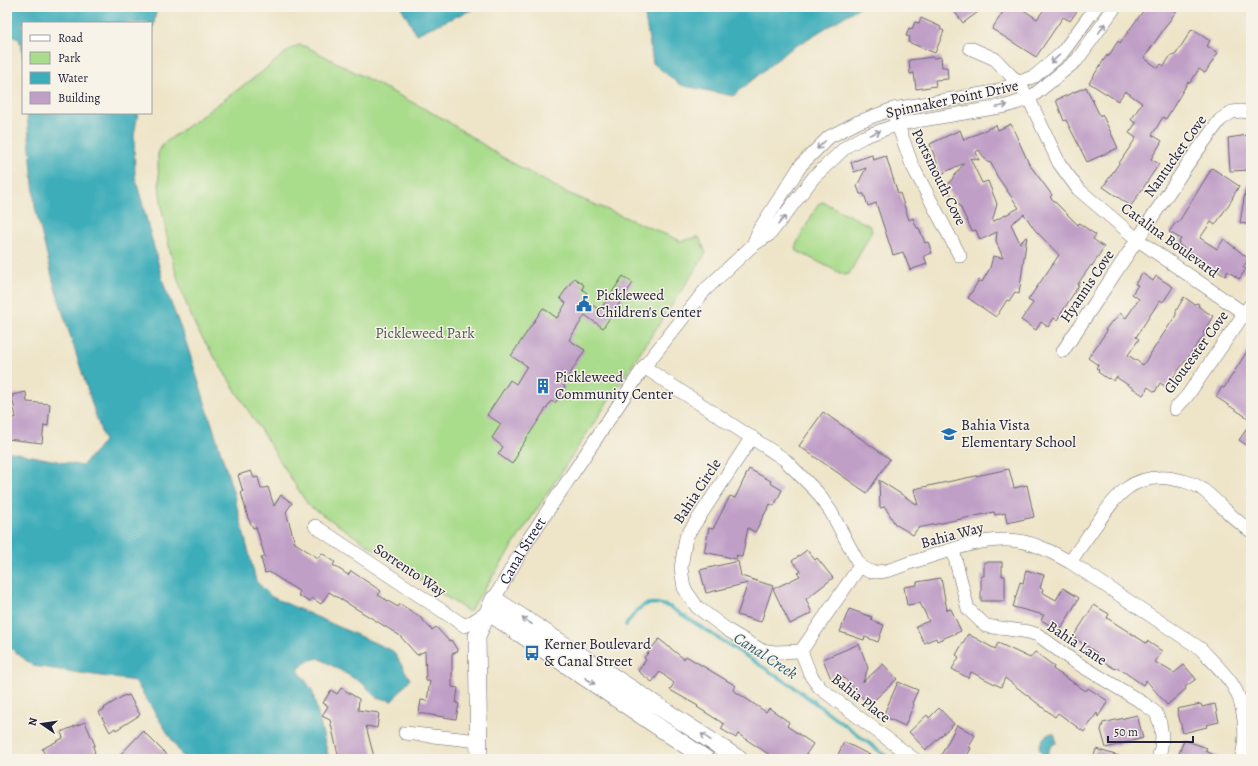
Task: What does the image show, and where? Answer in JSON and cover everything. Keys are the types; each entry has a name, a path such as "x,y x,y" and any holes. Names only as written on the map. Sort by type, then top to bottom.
{"street":[{"name":"Spinnaker Point Drive","path":"753,245 759,230 801,165 829,137 858,122 893,109 994,92 1035,76 1062,53 1096,7"},
{"name":"Spinnaker Point Drive","path":"644,367 706,289 753,245 770,234 814,177 847,146 863,137 897,125 1006,106 1029,99 1077,60 1115,7"},
{"name":"Catalina Boulevard","path":"970,48 995,59 1018,83 1029,99 1059,163 1078,188 1138,240 1249,312"},
{"name":"Portsmouth Cove","path":"893,109 897,125 912,165 960,256"},
{"name":"Nantucket Cove","path":"1138,240 1189,162 1220,120 1232,112 1241,111 1251,113"},
{"name":"Hyannis Cove","path":"1062,351 1138,240"},
{"name":"Gloucester Cove","path":"1174,409 1186,396 1249,312"},
{"path":"644,367 784,459 817,492 831,512 860,566 801,651"},
{"name":"Canal Street","path":"479,759 477,636 491,606 526,543 644,367"},
{"name":"Bahia Circle","path":"752,437 686,537 681,568 684,588 697,608 728,631 761,650 774,652 801,651"},
{"path":"1070,562 1115,498 1128,487 1143,480 1156,477 1188,481 1202,489 1243,526 1251,531"},
{"name":"Sorrento Way","path":"315,526 465,626 491,606"},
{"name":"Bahia Way","path":"860,566 866,570 881,571 990,540 1019,541 1051,551 1070,562 1201,650 1218,666 1233,686 1245,723 1245,740 1241,759"},
{"name":"Bahia Lane","path":"953,550 968,609 986,626 1029,632 1038,636 1072,660 1143,703 1156,713 1160,723 1162,736 1162,748 1158,759"},
{"path":"491,606 706,759"},
{"path":"491,606 739,759"},
{"name":"Bahia Place","path":"801,651 811,676 820,688 914,759"},
{"path":"405,733 479,741"}],"green space":[{"name":"Pickleweed Park","path":"299,45 307,47 444,119 502,157 563,191 681,241 699,237 706,253 469,612 308,505 198,331 181,290 164,221 160,197 158,153 163,144 262,72 289,50"},
{"path":"823,202 870,226 872,231 849,274 844,275 797,251 796,245 818,204"}],"water":[{"path":"7,7 157,7 152,34 152,22 22,22 22,49 19,39 7,35"},
{"path":"401,7 478,7 416,34"},
{"path":"638,7 860,7 786,52 733,96 680,85 653,63 644,11"},
{"path":"27,114 138,114 134,135 135,176 164,285 186,342 233,491 256,581 272,597 393,651 410,679 392,701 377,697 362,683 319,658 307,661 298,670 312,690 329,759 184,759 135,681 33,666 7,645 7,451 82,466 104,441 55,288 35,207"},
{"path":"1052,733 1055,735 1056,743 1051,746 1047,754 1042,754 1039,748 1043,738"}],"building":[{"path":"951,7 985,7 963,23"},
{"path":"1006,7 1019,7 1037,19 1046,7 1080,7 1070,21 1063,17 1036,57 992,29"},
{"path":"1146,7 1179,7 1144,58 1158,68 1161,64 1164,66 1171,55 1173,56 1176,54 1192,29 1210,41 1207,46 1218,53 1205,73 1199,69 1190,83 1188,82 1166,119 1163,117 1152,135 1162,141 1151,159 1159,164 1131,206 1103,187 1136,138 1129,133 1136,123 1131,120 1142,103 1125,91 1118,101 1089,83 1107,55 1108,57 1118,41 1120,43"},
{"path":"921,18 941,27 940,29 944,31 935,53 908,42 910,37 906,36 909,28 912,29 915,22 919,23"},
{"path":"941,57 942,67 947,67 948,79 935,80 936,86 916,89 914,73 910,74 909,60"},
{"path":"1086,87 1100,116 1102,114 1118,148 1087,162 1066,120 1064,121 1056,100"},
{"path":"1011,124 1029,164 1052,195 1050,197 1078,225 1079,223 1096,235 1093,239 1104,247 1092,266 1091,265 1077,285 1079,285 1057,320 1054,318 1048,327 1041,322 1036,330 1021,320 1033,303 1028,300 1059,255 1035,230 1024,214 1011,224 1020,243 1027,236 1019,294 1015,292 1009,301 1007,300 996,317 968,298 979,280 982,282 990,268 993,256 1003,258 996,241 997,232 980,240 976,230 972,231 955,196 952,197 947,186 964,163 941,174 930,144 960,130 964,140 996,125 998,130","holes":["979,150 987,162 991,163 997,176 1019,208 992,222 997,204 988,181 982,183 970,158 979,160 976,152"]},
{"path":"1248,135 1251,170 1230,171 1228,138"},
{"path":"872,155 873,160 886,156 898,194 900,193 909,220 913,218 925,243 928,242 932,253 924,256 927,264 910,270 903,252 893,255 876,203 868,206 864,194 860,194 857,186 866,168 854,172 851,162"},
{"path":"1212,168 1239,186 1215,225 1211,222 1200,238 1217,249 1224,239 1249,259 1243,267 1246,269 1239,279 1228,271 1225,276 1178,244 1181,239 1169,232 1176,222 1178,223"},
{"path":"1246,186 1251,186 1251,225 1240,223"},
{"path":"1142,273 1153,281 1156,276 1173,287 1163,302 1160,300 1136,337 1139,339 1128,355 1143,365 1176,315 1176,311 1184,297 1194,304 1198,303 1199,307 1213,316 1203,333 1205,334 1166,387 1160,383 1155,392 1148,387 1143,395 1116,377 1114,381 1109,378 1108,379 1098,372 1099,370 1096,368 1098,365 1088,358 1107,331 1105,330 1112,321 1113,322 1120,313 1126,318 1139,299 1132,294 1138,285 1135,284"},
{"name":"Pickleweed Community Center","path":"623,276 633,283 603,328 585,315 569,340 585,350 563,385 565,387 555,403 551,401 517,453 518,454 512,464 498,454 503,447 492,438 501,424 487,415 510,380 516,384 527,366 511,356 543,308 557,318 566,303 560,298 574,278 584,285 582,289 587,293 583,299 600,310"},
{"path":"1251,345 1251,420 1216,397 1222,387 1224,388"},
{"path":"26,392 27,402 50,404 48,426 44,425 42,443 7,439 7,417 16,418 12,395"},
{"path":"823,412 890,459 867,493 799,446"},
{"path":"1251,423 1251,448 1239,440"},
{"path":"749,469 771,481 770,483 782,490 774,506 770,504 755,532 748,528 742,557 736,555 737,559 704,552 709,528 713,529 730,496 735,498"},
{"path":"1009,469 1014,488 1027,485 1034,517 1007,523 1005,513 995,515 994,512 918,528 913,535 895,524 885,507 880,508 879,480 918,505 914,489"},
{"path":"251,471 254,478 258,477 261,489 268,487 274,506 281,495 292,503 286,512 295,543 318,558 322,553 335,562 333,565 348,575 351,571 381,591 378,595 398,607 400,604 419,616 432,630 436,627 449,641 451,640 458,651 452,654 452,687 458,688 456,703 459,704 456,719 419,713 421,700 427,701 430,681 426,681 425,651 417,655 399,635 329,592 321,604 312,598 309,602 298,595 300,592 269,572 265,573 261,558 265,557 256,527 253,528 248,518 238,475"},
{"path":"807,550 815,560 817,558 833,578 806,599 812,613 790,624 773,589 800,576 798,573 801,571 792,561"},
{"path":"738,561 741,576 773,586 761,622 737,615 748,583 706,593 700,570"},
{"path":"984,562 1002,562 1002,576 1005,576 1005,601 981,601 981,576 984,576"},
{"path":"1026,570 1044,575 1040,588 1043,589 1042,592 1056,600 1063,588 1079,598 1060,631 1041,620 1044,615 1013,607 1020,582 1023,583"},
{"path":"941,578 947,610 951,609 961,631 937,641 936,638 924,643 916,626 929,621 920,603 907,605 904,587 917,585 917,582"},
{"path":"1094,605 1109,614 1107,618 1146,643 1147,641 1162,651 1155,662 1174,673 1184,665 1196,679 1185,687 1186,689 1167,705 1146,680 1143,685 1117,667 1115,669 1095,656 1097,653 1073,637"},
{"path":"849,609 872,617 871,620 884,625 878,642 865,637 864,640 840,632"},
{"path":"968,634 995,649 998,643 1030,658 1035,652 1054,666 1053,669 1086,691 1088,688 1108,701 1098,717 1097,713 1084,732 1058,713 1055,717 1005,678 1001,687 971,672 968,678 952,669 959,657 956,655"},
{"path":"659,639 684,659 686,656 736,686 733,690 766,712 769,708 789,722 787,726 813,744 803,759 776,759 738,734 736,738 721,729 724,724 697,707 698,706 670,690 674,683 660,672 652,682 638,671 646,660 644,658"},
{"path":"859,644 868,668 863,682 883,664 897,679 869,705 843,677 832,681 823,659"},
{"path":"898,682 918,690 912,703 914,704 905,726 883,716"},
{"path":"341,688 359,699 358,710 379,713 377,728 366,726 374,757 365,759 339,759 330,720 322,716 328,706 323,703 331,690 337,694"},
{"path":"125,695 129,695 140,715 116,730 115,728 110,732 99,712"},
{"path":"1201,704 1202,707 1215,704 1219,722 1206,725 1207,727 1183,733 1177,709"},
{"path":"939,708 954,724 926,750 909,732 927,715 929,718"},
{"path":"1137,715 1143,738 1106,748 1101,730 1103,723"},
{"path":"85,722 95,745 93,746 95,753 80,759 47,759 42,749 63,738 61,732"},
{"path":"957,725 975,735 969,747 971,748 966,759 939,759"},
{"path":"143,731 171,759 116,759"},
{"path":"1184,740 1207,748 1205,751 1223,759 1177,759"},
{"path":"844,742 878,759 836,759"},
{"path":"1096,749 1122,757 1121,759 1093,759"}],"waterway":[{"name":"Canal Creek","path":"626,625 635,613 644,606 655,603 670,607 794,687 890,759"}],"place":[{"name":"Pickleweed Children's Center","path":"584,304"},
{"name":"Pickleweed Community Center","path":"543,386"},
{"name":"Bahia Vista Elementary School","path":"949,434"},
{"name":"Kerner Boulevard & Canal Street","path":"532,653"}]}
